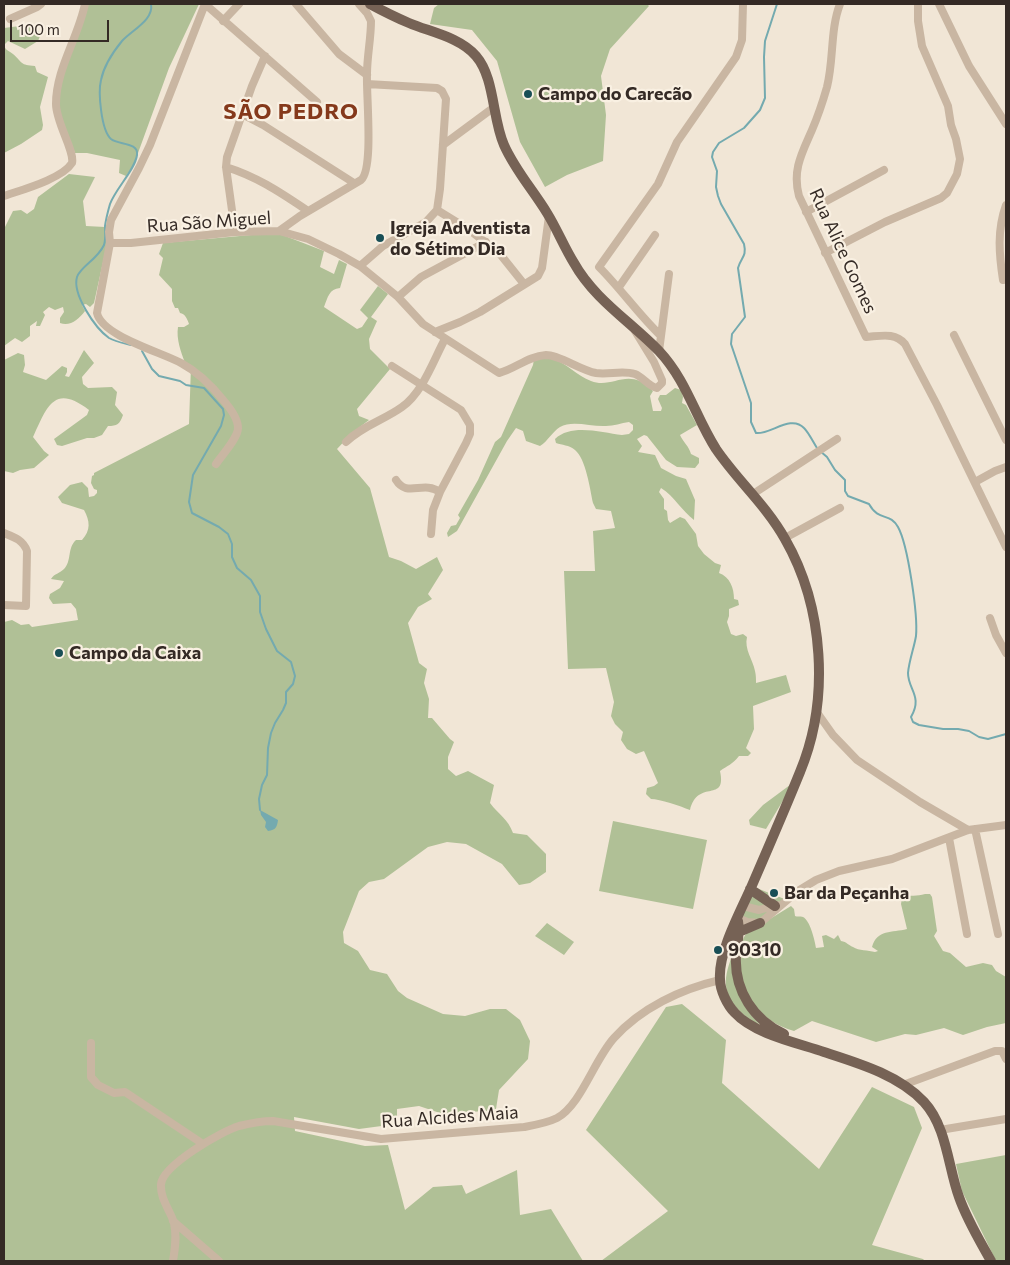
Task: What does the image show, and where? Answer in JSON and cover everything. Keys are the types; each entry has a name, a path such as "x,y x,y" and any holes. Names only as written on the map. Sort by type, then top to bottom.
{"main road":[{"path":"370,4 406,22 458,42 477,57 484,68 489,83 498,129 509,158 549,216 580,273 603,299 659,351 684,383 711,440 785,538 805,584 815,622 818,670 813,734 809,752 724,954 720,980 726,1000 736,1015 776,1036 865,1066 903,1085 926,1104 940,1130 960,1199 974,1232 991,1261"},
{"path":"750,889 775,906"},
{"path":"738,918 739,932 736,971 741,990 751,1008 764,1021 780,1032 812,1048"},
{"path":"739,932 760,923"}],"street":[{"path":"10,19 41,4"},
{"path":"4,196 59,174 69,168 72,163 72,153 58,119 56,106 57,88 85,4"},
{"path":"216,464 236,435 238,427 229,407 215,390 182,363 118,335 100,321 98,308 110,243 110,220 150,145 205,4 317,102"},
{"path":"223,21 240,4"},
{"path":"296,4 339,54 366,75"},
{"path":"279,231 364,177 367,163 366,75 371,21 367,13 358,4"},
{"path":"661,336 637,311 619,287 599,268 658,184 677,142 736,57 742,40 743,4"},
{"name":"Rua Alice Gomes","path":"840,4 835,22 831,67 827,87 797,169 797,189 825,253 866,337 895,336 905,344 975,482"},
{"path":"825,253 885,222 939,199 947,193 957,174 960,160 946,102 922,46 918,4"},
{"path":"939,4 969,66 1006,124"},
{"path":"235,232 226,167 229,149 265,56"},
{"path":"360,266 387,243 421,225 437,210 446,99 438,88 366,84"},
{"path":"443,145 493,108"},
{"path":"242,114 354,182"},
{"path":"226,167 248,174 266,183 308,211"},
{"path":"806,212 884,170"},
{"path":"1003,280 1000,253 1000,222 1006,205"},
{"path":"437,210 456,220 506,259 524,284"},
{"path":"436,332 480,312 534,279 540,272 549,216"},
{"name":"Rua São Miguel","path":"110,243 131,243 235,232 279,231 315,242 360,266 398,298 423,324 499,372 531,358 550,356 596,373 624,372 633,374 657,388 662,383 660,374 630,323"},
{"path":"619,287 655,235"},
{"path":"398,298 421,278 486,242"},
{"path":"659,351 669,274"},
{"path":"954,335 1006,440"},
{"path":"346,442 359,431 403,406 415,396 445,339"},
{"path":"392,366 461,410 470,425 470,434 440,492 433,510 431,534"},
{"path":"753,494 838,439"},
{"path":"1006,467 975,482 1006,547"},
{"path":"396,480 398,484 406,488 426,487 440,492"},
{"path":"785,538 840,508"},
{"path":"4,533 21,540 25,544 27,551 26,606 4,605"},
{"path":"990,618 996,635 1006,653"},
{"path":"816,711 829,730 857,760 920,802 971,829 983,861 998,934"},
{"path":"738,918 748,922 760,923 811,883 839,871 892,859 971,829 1006,825"},
{"path":"949,838 967,934"},
{"path":"743,906 759,910 775,906 787,900"},
{"name":"Rua Alcides Maia","path":"173,1221 163,1199 161,1182 165,1174 203,1144 237,1126 273,1121 381,1139 524,1127 544,1123 557,1118 573,1104 606,1047 622,1029 648,1010 688,989 720,980"},
{"path":"91,1043 91,1076 98,1085 114,1093 125,1092 203,1144"},
{"path":"903,1085 995,1051 1002,1051 1006,1059"},
{"path":"940,1130 1006,1119"},
{"path":"173,1221 176,1232 173,1261"},
{"path":"173,1221 219,1261"}],"green space":[{"path":"87,4 199,4 169,68 134,164 126,176 119,173 120,160 87,153 75,153 59,109 58,98 63,71"},
{"path":"439,4 647,4 649,6 610,49 601,76 606,115 603,161 567,175 545,187 520,142 497,61 472,30 430,24 434,8"},
{"path":"35,27 41,34 38,41 25,49 8,41 4,45 4,28"},
{"path":"4,45 22,63 35,66 37,72 48,77 40,107 42,130 4,153"},
{"path":"69,174 95,177 83,201 86,226 105,227 107,244 94,303 90,307 86,304 82,305 85,311 77,319 67,324 60,323 60,318 64,312 63,307 55,310 49,307 43,312 45,315 40,326 36,326 37,321 30,326 30,336 22,342 15,338 4,346 4,229 13,211 21,210 27,214 34,209 38,197"},
{"path":"280,234 324,251 320,267 334,274 339,260 347,264 340,288 331,292 324,307 357,329 362,327 368,318 360,310 378,286 388,294 371,317 377,321 369,339 370,349 390,369 357,409 359,416 369,420 352,433 337,449 370,488 389,557 416,569 437,557 443,570 428,594 432,599 418,607 408,623 419,663 427,669 424,683 429,699 428,718 432,718 454,742 448,757 448,769 456,776 468,771 494,785 490,803 506,821 513,833 527,835 546,854 546,872 530,883 519,885 502,864 466,844 447,842 428,847 384,879 369,882 359,891 343,932 344,943 358,951 370,970 387,974 398,991 407,998 443,1014 465,1016 490,1009 506,1009 520,1020 530,1041 528,1059 499,1090 496,1109 449,1116 419,1106 397,1109 397,1118 389,1125 359,1129 294,1117 295,1131 365,1146 388,1145 405,1210 433,1187 462,1185 466,1194 517,1170 520,1215 551,1209 583,1261 4,1261 4,622 12,620 21,625 29,624 32,627 78,620 76,609 71,603 53,604 49,598 50,594 60,588 64,581 51,579 66,566 73,543 76,540 82,540 85,536 88,522 84,510 62,503 58,497 70,485 82,482 88,488 89,497 94,496 97,490 94,489 91,483 94,473 189,424 191,366 185,363 179,345 178,327 184,327 189,324 185,315 180,313 178,308 175,308 172,301 172,289 159,275 163,258 159,254 163,243"},
{"path":"84,350 94,363 82,377 83,384 88,388 112,387 117,392 115,405 123,415 121,421 116,425 108,426 102,435 94,438 87,438 62,446 57,445 54,439 87,415 89,410 77,402 60,399 53,402 48,408 33,437 49,455 34,468 13,473 4,471 4,360 18,353 24,355 25,365 23,372 46,380 62,366 67,368 65,376 69,377"},
{"path":"538,355 558,361 591,381 606,383 628,379 644,383 653,391 650,396 653,411 661,411 662,408 658,399 660,395 666,395 675,388 681,390 682,403 686,405 697,425 680,435 691,454 699,458 699,463 695,468 677,467 666,460 647,436 644,435 637,439 642,446 638,452 655,455 661,468 686,479 695,500 694,520 661,488 659,492 664,499 664,509 667,511 670,523 680,517 685,519 696,534 698,546 704,554 715,563 721,565 719,573 729,580 734,599 738,600 739,605 729,609 727,622 731,634 736,636 743,634 747,637 746,641 755,671 756,683 786,675 791,692 753,706 754,729 746,748 751,753 748,756 739,756 720,771 721,781 719,787 699,795 694,800 690,810 665,801 651,799 646,794 647,788 658,783 644,751 636,754 627,749 621,740 623,732 615,724 611,716 614,702 606,668 568,669 564,571 595,571 593,531 615,528 611,511 596,509 593,503 587,475 579,454 570,447 556,443 555,439 562,434 578,430 622,435 629,434 633,430 633,425 629,422 609,426 565,425 557,429 540,446 526,441 523,431 516,428 457,531 448,537 447,533 451,526 456,525 460,518 458,515 478,480 495,442 501,437 534,359"},
{"path":"794,782 766,829 750,825 749,820 763,805"},
{"path":"613,821 707,840 693,909 599,891"},
{"path":"754,887 787,900 739,933 741,918"},
{"path":"930,894 932,897 937,931 934,936 943,951 950,953 966,967 983,963 992,965 996,971 1006,977 1006,1023 963,1035 944,1028 916,1035 905,1034 876,1042 812,1021 794,1031 782,1027 761,1012 746,992 740,968 740,955 744,938 747,933 791,906 794,909 795,916 803,917 808,922 816,948 824,947 822,936 826,935 834,939 838,935 841,941 855,948 875,952 878,951 872,947 874,941 881,934 907,929 901,904 902,898"},
{"path":"547,923 574,942 564,955 535,936"},
{"path":"732,956 733,978 739,996 749,1012 763,1028 744,1015 728,995 726,981"},
{"path":"682,1004 726,1040 722,1083 819,1169 872,1087 914,1107 922,1128 872,1245 925,1261 601,1261 668,1211 586,1130 666,1007"},
{"path":"1006,1155 1006,1261 996,1261 962,1191 956,1164"}],"water":[{"path":"260,810 278,820 277,826 271,831 268,831 265,827 266,822"}],"waterway":[{"path":"131,345 109,338 97,327 81,301 76,284 79,273 104,245 105,226 110,204 133,167 137,155 135,148 111,139 105,128 100,102 102,74 109,59 119,45 146,20 151,10 151,4"},
{"path":"777,4 765,41 765,98 760,110 744,128 719,143 712,157 717,171 716,187 718,196 745,248 738,268 745,317 732,334 731,344 751,403 751,422 756,433 762,433 787,424 799,424 806,430 817,448"},
{"path":"142,351 152,369 159,376 180,381 186,385 204,388 223,409 224,415 221,426 193,475 189,502 192,513 219,527 228,534 232,544 232,557 237,568 251,580 260,596 260,612 266,629 277,651 291,662 295,676 293,684 286,692 286,703 271,733 268,748 267,775 262,785 259,799 260,810"},
{"path":"820,451 845,480 845,491 848,496 869,504 877,513 895,522 902,536 909,564 916,626 916,636 908,673 916,704 911,717 913,722 919,725 943,729 969,731 979,737 988,739 1006,734"}],"place":[{"name":"Campo do Carecão","path":"528,94"},
{"name":"Igreja Adventista do Sétimo Dia","path":"380,238"},
{"name":"Campo da Caixa","path":"59,653"},
{"name":"Bar da Peçanha","path":"774,893"},
{"name":"90310","path":"718,950"}],"district":[{"name":"SÃO PEDRO","path":"291,112"}]}
